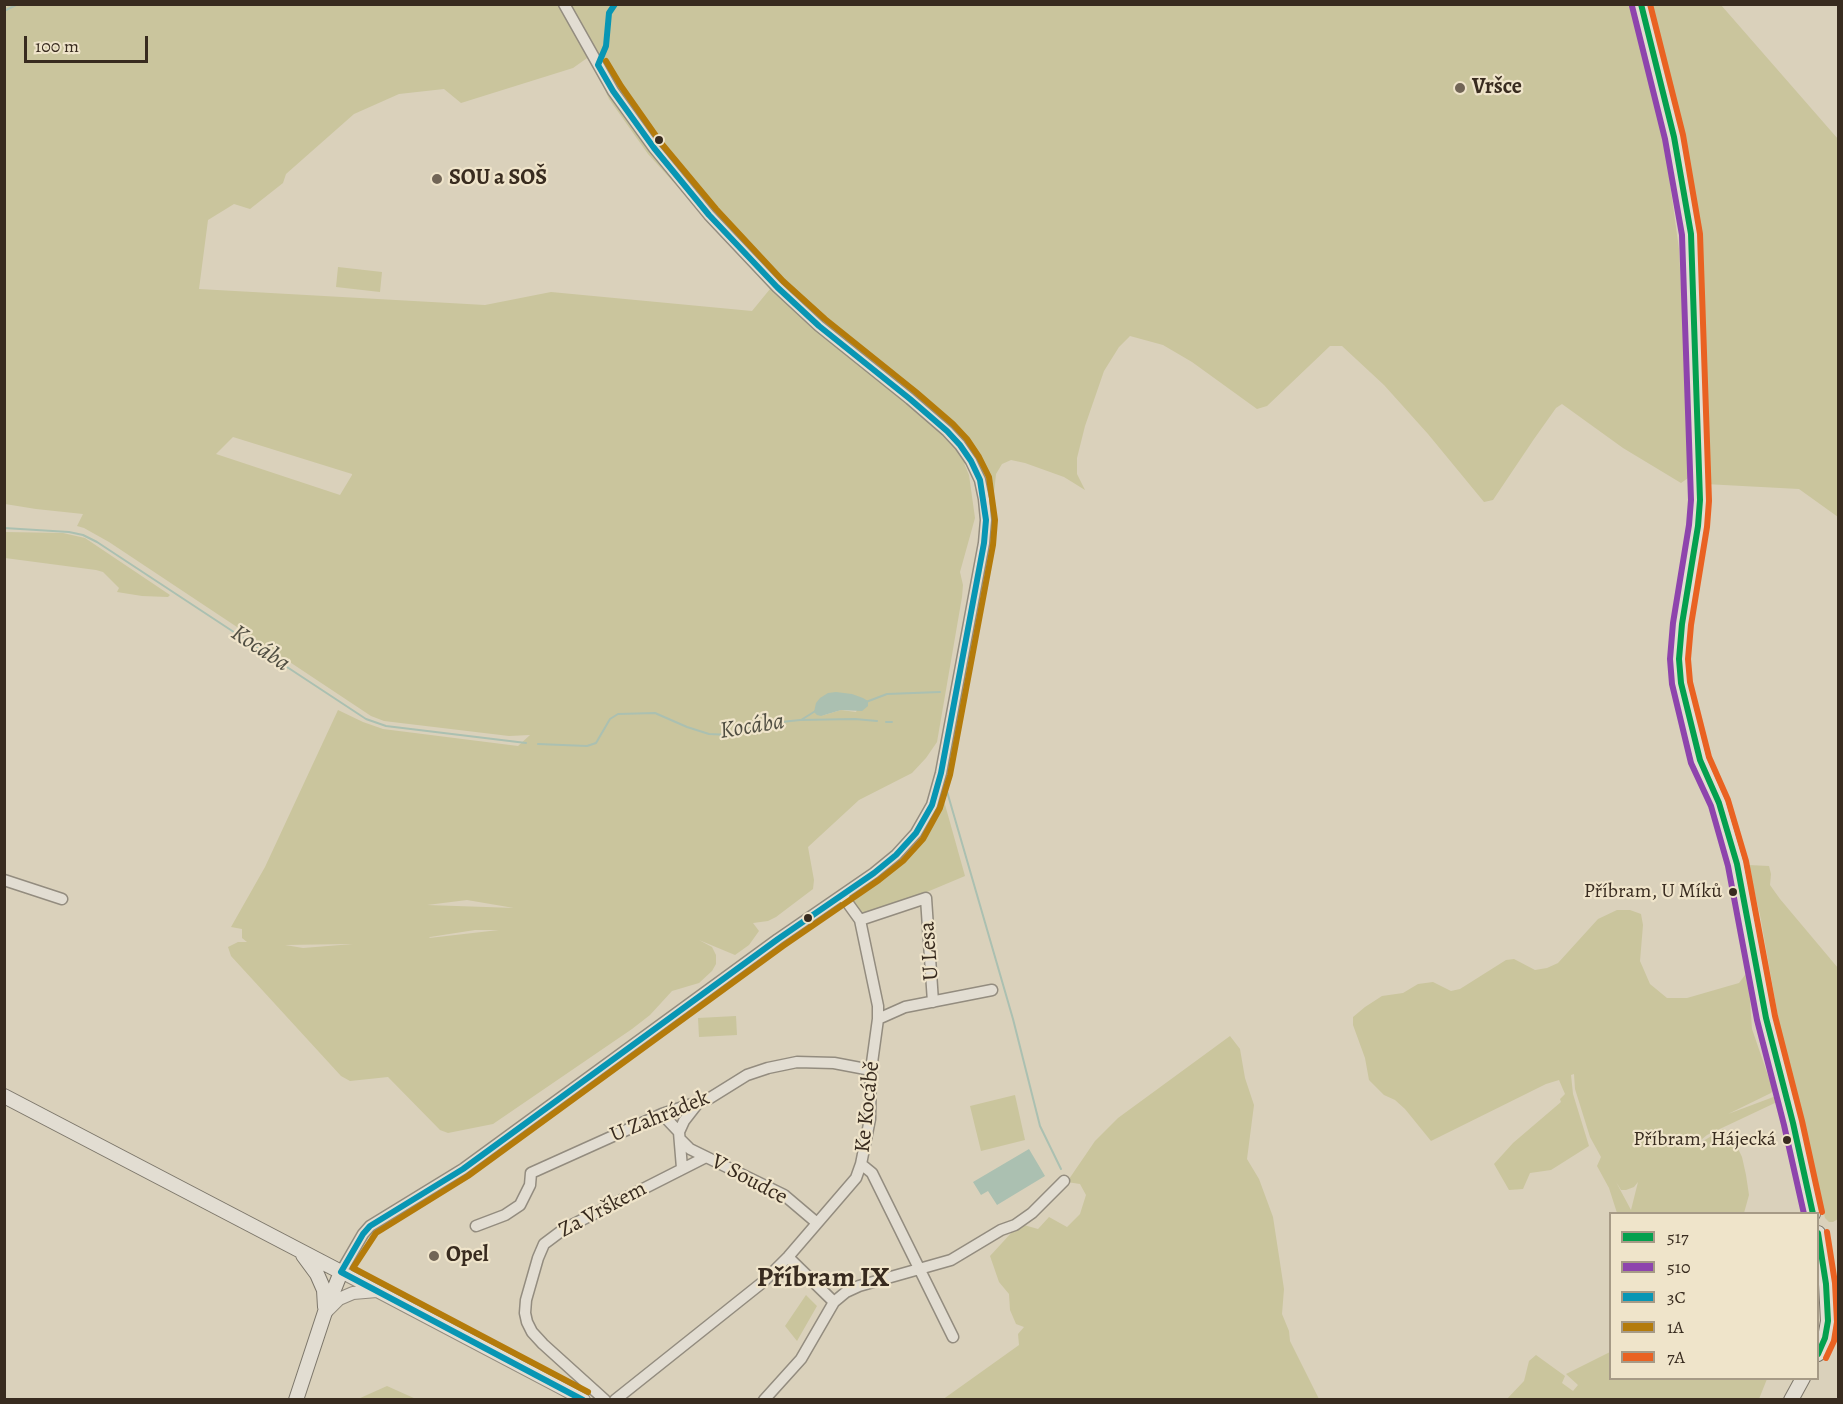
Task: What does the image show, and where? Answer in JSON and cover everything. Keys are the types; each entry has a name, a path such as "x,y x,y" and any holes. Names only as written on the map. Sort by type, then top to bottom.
{"main road":[{"path":"1641,4 1674,137 1691,234 1700,500 1682,624 1679,659 1681,683 1700,760 1719,803 1737,864 1766,1018 1813,1212"},
{"path":"4,1096 341,1272 325,1312 296,1400"},
{"path":"1819,1240 1828,1304 1825,1338 1819,1352"},
{"path":"297,1248 317,1274 324,1290 325,1312"},
{"path":"1791,1400 1802,1380"}],"street":[{"path":"564,4 613,91 654,148 709,215 777,287 819,326 947,431 971,461 980,480 986,520 984,543 941,773 932,805 916,833 896,855 874,873 769,946 463,1169 370,1227 357,1242 341,1272 584,1400"},
{"path":"4,880 62,899"},
{"name":"Ke Kocábě","path":"615,1400 764,1282 855,1178 861,1164 870,1119 871,1070 878,1006 860,920 842,895"},
{"name":"U Lesa","path":"860,920 926,898 933,1002"},
{"name":"U Lesa","path":"878,1019 905,1007 992,990"},
{"name":"U Zahrádek","path":"476,1226 505,1215 520,1205 530,1185 531,1173 662,1114 710,1098 747,1075 797,1062 826,1063 871,1070"},
{"path":"680,1136 691,1110 698,1103"},
{"name":"V Soudce","path":"662,1114 690,1149 725,1164 784,1195 817,1223"},
{"name":"V Soudce","path":"680,1136 682,1168"},
{"name":"Za Vrškem","path":"605,1400 543,1344 532,1332 527,1322 526,1300 538,1257 544,1244 564,1229 706,1157"},
{"path":"861,1164 872,1173 953,1338"},
{"path":"764,1400 801,1359 834,1302 846,1292 859,1286 951,1260 1001,1230 1015,1225 1032,1213 1064,1181"},
{"path":"788,1257 834,1302"},
{"path":"325,1312 339,1299 353,1293 378,1291"}],"shaded area":[{"path":"12,4 1631,5 1664,140 1679,249 1691,476 1681,483 1623,448 1562,404 1556,408 1493,500 1484,502 1384,385 1342,346 1330,346 1267,406 1257,409 1192,362 1163,345 1130,336 1119,347 1104,371 1085,426 1077,458 1077,474 1085,490 1064,477 1011,460 1002,464 996,474 994,493 964,463 969,475 975,518 960,572 963,585 962,597 937,742 926,758 912,773 859,800 808,847 814,880 813,889 776,917 768,921 753,923 759,931 749,945 735,955 699,940 712,947 716,955 716,964 699,983 672,991 650,1015 632,1029 493,1124 448,1133 440,1130 388,1077 350,1081 341,1076 231,956 228,947 238,942 247,942 242,938 242,929 231,927 265,867 338,710 383,729 518,746 530,735 509,736 384,721 371,716 109,542 77,526 83,514 5,504 4,8","holes":["590,56 609,99 648,154 770,289 752,311 551,292 485,305 199,289 208,220 234,204 250,209 283,183 286,174 354,114 399,94 444,89 461,103 573,68","233,437 352,474 340,495 216,454","863,698 856,712 841,710 821,716","467,900 514,908 427,905","475,930 499,930 429,938","353,944 303,948 285,945"]},
{"path":"1649,5 1721,5 1838,139 1838,517 1799,489 1705,484 1696,202"},
{"path":"338,267 382,272 380,292 336,287"},
{"path":"5,532 63,533 85,538 170,595 168,597 142,596 117,592 119,588 103,572 5,558"},
{"path":"836,692 863,698 868,701 868,706 862,711 841,710 817,715 814,712 820,698 828,693"},
{"path":"944,801 965,876 896,905 862,915 852,903 872,883 903,862 929,831"},
{"path":"1748,865 1769,866 1770,885 1838,968 1838,1219 1833,1222 1825,1218 1779,1022 1760,915"},
{"path":"1617,910 1630,910 1641,914 1643,925 1640,961 1650,984 1667,998 1687,998 1739,983 1748,971 1752,1029 1773,1090 1728,1114 1776,1096 1777,1102 1707,1135 1690,1149 1723,1129 1732,1136 1742,1157 1746,1175 1749,1195 1744,1212 1617,1212 1609,1188 1597,1166 1601,1157 1590,1137 1575,1089 1574,1074 1571,1075 1573,1094 1589,1146 1551,1170 1530,1173 1523,1189 1509,1190 1494,1164 1513,1143 1561,1102 1560,1099 1565,1094 1559,1080 1546,1084 1431,1141 1405,1109 1395,1100 1384,1095 1369,1080 1365,1058 1353,1025 1353,1017 1382,996 1403,993 1418,984 1433,982 1451,991 1460,989 1506,960 1514,959 1535,970 1558,963 1598,919","holes":["1616,1182 1621,1190 1634,1187 1638,1182 1631,1210"]},
{"path":"736,1016 737,1035 699,1037 698,1018"},
{"path":"1230,1036 1240,1049 1245,1078 1254,1105 1247,1159 1259,1179 1273,1217 1284,1289 1282,1314 1289,1331 1290,1341 1319,1399 942,1400 1019,1345 1018,1334 1024,1327 1016,1324 1010,1310 1009,1294 999,1282 990,1256 1013,1231 1024,1225 1038,1229 1049,1217 1067,1227 1080,1214 1086,1195 1080,1184 1067,1182 1095,1141 1118,1118"},
{"path":"1015,1095 1025,1140 981,1151 970,1106"},
{"path":"1029,1149 1045,1176 997,1205 988,1191 981,1195 973,1182"},
{"path":"806,1295 817,1306 797,1341 785,1326"},
{"path":"1609,1352 1609,1380 1767,1380 1759,1399 1506,1400 1524,1381 1529,1361 1536,1355 1565,1376 1562,1383 1573,1391 1578,1385 1566,1374"},
{"path":"387,1386 416,1399 358,1399"}],"waterway":[{"path":"4,11 18,4"},
{"name":"Kocába","path":"4,528 69,532 83,535 97,542 366,719 386,726 526,743"},
{"path":"866,702 887,694 940,692"},
{"path":"962,699 946,788 1013,1019 1040,1126 1061,1169"},
{"path":"801,720 817,710"},
{"name":"Kocába","path":"538,744 587,746 596,743 610,719 618,714 655,713 709,734 731,735 763,724 800,720 877,721"},
{"name":"Kocába","path":"886,722 892,722"}],"transit line":[{"name":"3C","path":"583,1400 341,1272 370,1226 463,1169 778,939 874,873 896,855 916,833 932,805 941,773 984,543 986,520 980,480 960,445 910,399 819,326 777,287 709,215 654,148 613,91 598,65 606,46 609,13 615,4"},
{"name":"517","path":"1641,4 1674,137 1691,234 1700,500 1682,624 1679,659 1681,683 1700,760 1719,803 1737,864 1766,1018 1813,1212"},
{"name":"7A","path":"1650,4 1683,135 1700,234 1709,501 1691,625 1688,659 1690,682 1709,757 1728,800 1746,861 1775,1016 1822,1212"},
{"name":"510","path":"1632,6 1665,139 1682,235 1691,500 1673,623 1670,659 1672,684 1691,763 1711,806 1728,866 1757,1020 1804,1212"},
{"name":"1A","path":"588,1392 353,1268 376,1233 468,1176 783,946 879,880 903,861 923,839 940,808 950,775 993,545 995,520 989,477 967,439 916,392 825,319 783,281 716,209 661,143 606,61"},
{"name":"7A","path":"1826,1358 1834,1341 1837,1322 1835,1283 1827,1232"},
{"name":"517","path":"1819,1239 1826,1284 1828,1321 1825,1338 1819,1352"}],"place":[{"name":"Vršce","path":"1460,88"},
{"name":"SOU a SOŠ","path":"437,179"},
{"name":"Příbram, U Míků","path":"1733,892"},
{"name":"Příbram, Hájecká","path":"1787,1140"},
{"name":"Opel","path":"434,1256"}],"district":[{"name":"Příbram IX","path":"823,1279"}]}
